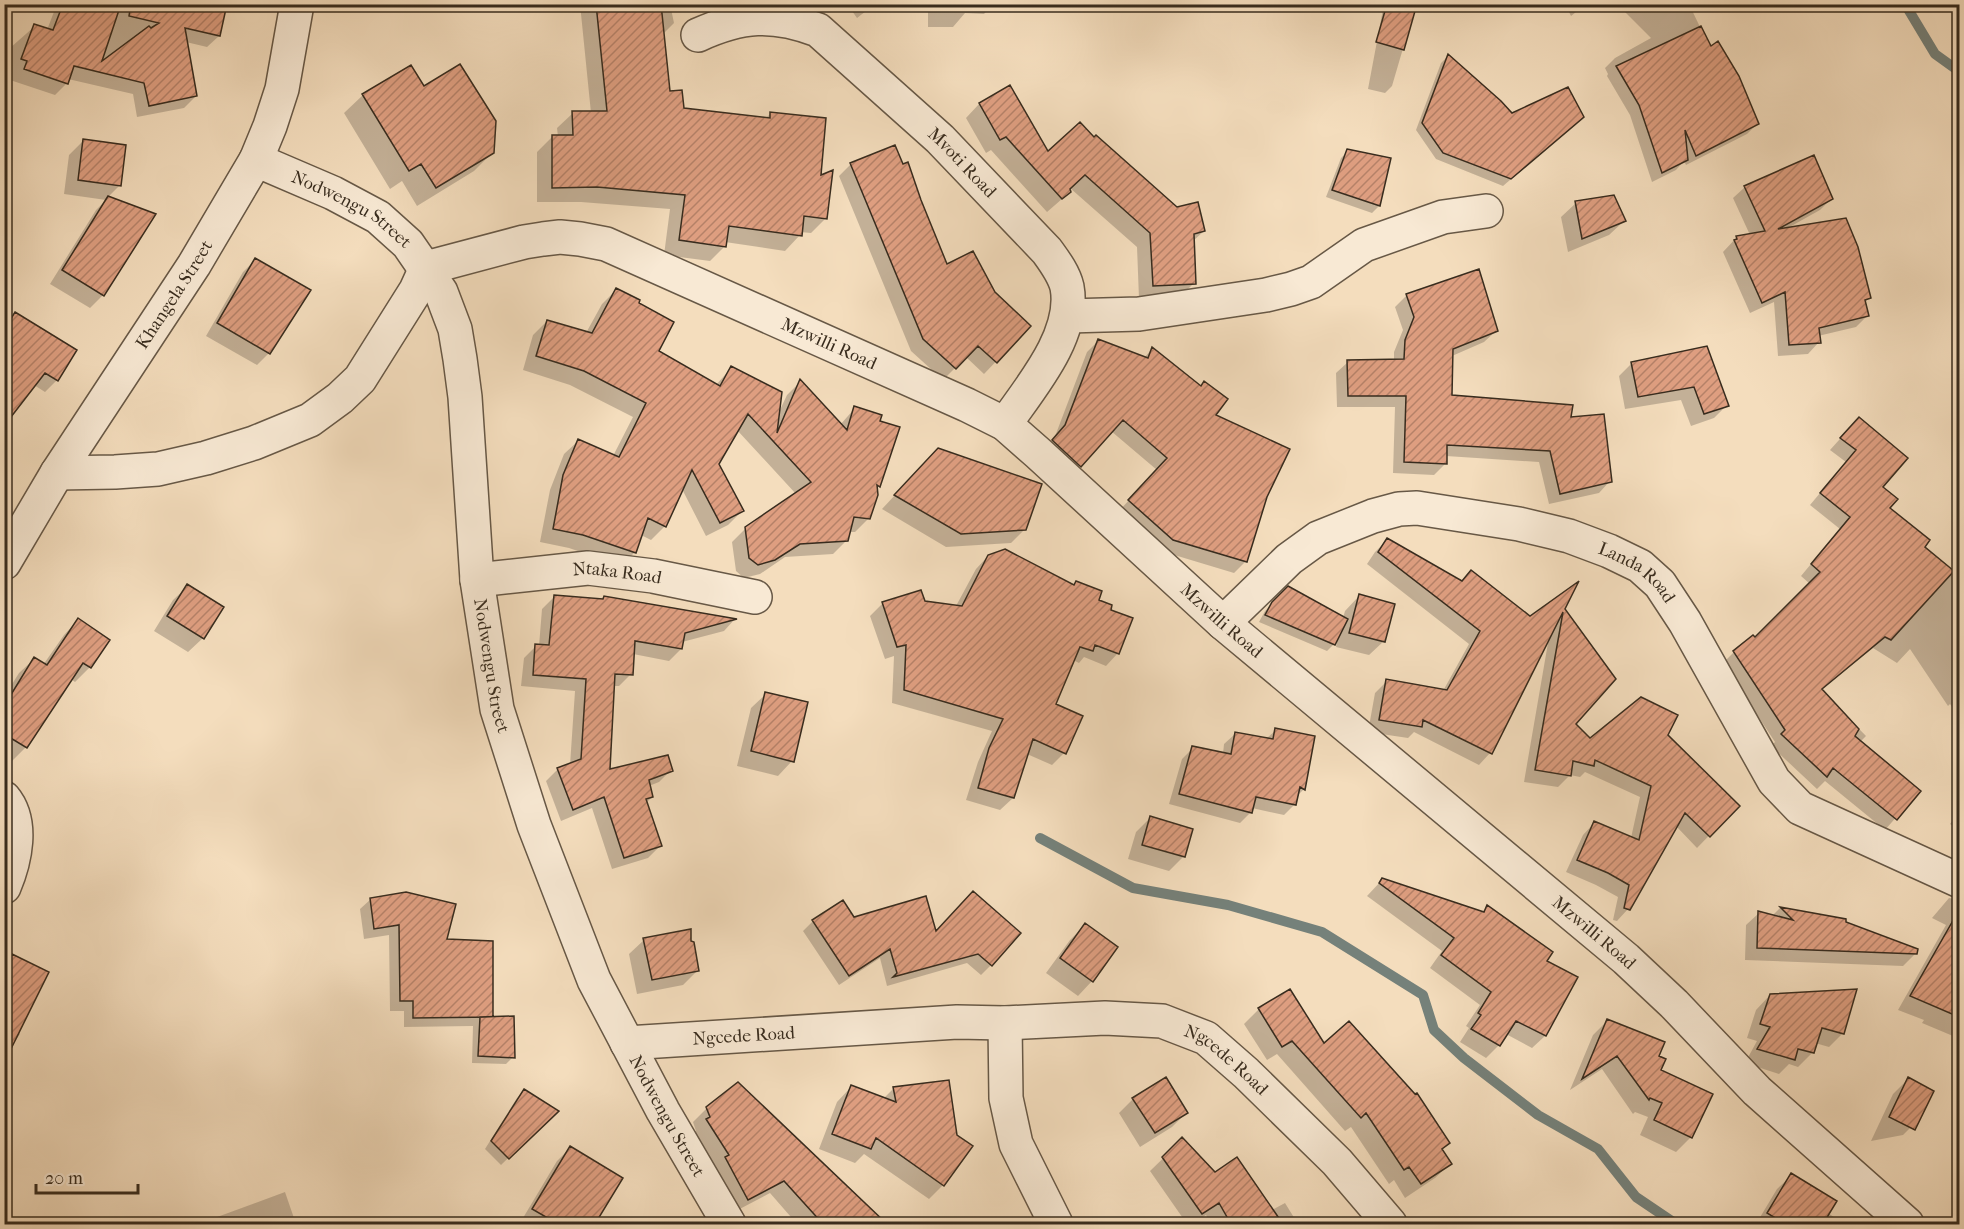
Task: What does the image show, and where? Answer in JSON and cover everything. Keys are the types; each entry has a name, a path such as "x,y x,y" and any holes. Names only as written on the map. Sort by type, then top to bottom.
{"street":[{"name":"Khangela Street","path":"5,563 57,473 194,265 256,160 282,89 297,4"},
{"name":"Mvoti Road","path":"698,35 723,24 734,12 756,18 800,23 818,30 940,139 1047,250 1060,269 1067,286 1068,316 1048,362 1005,424"},
{"name":"Nodwengu Street","path":"256,160 333,193 378,217 408,244 441,292 455,329 465,397 477,580 497,709 534,825 594,980 663,1111 729,1224"},
{"path":"1068,316 1139,314 1292,289 1311,282 1364,245 1443,216 1486,211"},
{"name":"Mzwilli Road","path":"426,268 543,239 560,237 606,244 1005,424 1223,623 1626,959 1674,1004 1757,1091 1907,1224"},
{"path":"57,473 158,469 206,459 254,443 310,420 340,398 360,379 416,290 426,268"},
{"name":"Landa Road","path":"1223,623 1288,559 1318,538 1372,516 1399,509 1417,508 1519,524 1569,536 1640,566 1660,584 1685,622 1774,782 1800,808 1959,881"},
{"name":"Ntaka Road","path":"477,580 588,568 653,576 754,597"},
{"path":"4,798 10,805 15,828 15,853 4,887"},
{"name":"Ngcede Road","path":"627,1043 957,1022 1005,1023 1105,1018 1162,1021 1206,1038 1246,1073 1337,1162 1390,1224"},
{"path":"1005,1023 1006,1098 1016,1144 1056,1224"}],"building":[{"path":"63,4 121,4 102,61 149,26 151,28 159,23 129,16 131,4 227,4 220,36 185,28 197,96 149,106 144,83 74,66 68,84 24,69 27,61 21,59 34,24 53,30"},
{"path":"596,4 661,4 670,91 682,90 684,108 770,118 770,112 826,118 821,175 833,170 827,219 804,216 802,236 729,226 726,247 679,240 685,195 597,187 552,188 552,135 573,135 572,111 607,111"},
{"path":"1387,4 1417,4 1404,50 1376,42"},
{"path":"1701,26 1711,46 1718,41 1739,76 1759,124 1696,156 1685,130 1688,160 1662,173 1639,105 1616,66"},
{"path":"1448,54 1512,113 1568,87 1584,117 1511,179 1443,153 1422,123"},
{"path":"460,64 496,121 494,153 436,188 421,164 409,171 362,94 411,65 424,86"},
{"path":"1010,85 1048,151 1080,122 1094,137 1096,135 1177,207 1198,202 1205,231 1194,234 1196,284 1153,286 1150,233 1085,175 1062,199 1006,137 1000,140 979,103"},
{"path":"83,139 126,145 121,186 78,180"},
{"path":"895,145 903,164 908,162 947,264 973,251 995,292 1031,326 997,363 978,346 956,369 923,339 850,163"},
{"path":"1347,149 1391,158 1380,206 1332,190"},
{"path":"1814,155 1833,199 1778,229 1846,218 1858,247 1871,298 1865,300 1869,316 1819,328 1821,343 1789,345 1785,292 1762,303 1734,240 1737,239 1736,236 1765,231 1744,186"},
{"path":"1614,195 1626,221 1582,239 1575,201"},
{"path":"108,196 156,214 104,296 62,270"},
{"path":"255,258 311,290 270,354 217,323"},
{"path":"1479,269 1498,331 1453,349 1452,395 1573,405 1571,417 1604,414 1612,482 1560,494 1550,451 1447,445 1447,464 1404,462 1406,396 1348,396 1347,360 1404,359 1405,340 1414,317 1406,294"},
{"path":"616,288 674,322 659,351 720,386 731,366 782,392 777,433 800,379 847,430 854,406 882,415 880,421 900,427 880,487 877,485 878,495 870,519 854,517 848,541 800,544 775,560 758,565 749,558 745,527 811,482 748,414 719,464 744,511 720,523 692,470 666,527 648,518 636,553 583,535 553,529 563,475 578,439 619,457 646,403 584,371 536,356 547,320 592,333"},
{"path":"15,312 77,350 58,381 45,373 4,426 4,330"},
{"path":"1098,339 1148,358 1152,347 1201,386 1204,381 1228,399 1216,415 1290,449 1267,497 1247,562 1173,540 1128,500 1167,458 1123,420 1081,467 1052,440 1065,425"},
{"path":"1707,346 1729,406 1704,414 1694,387 1638,397 1631,362"},
{"path":"1859,417 1908,458 1883,487 1898,499 1890,508 1930,540 1925,547 1954,571 1891,640 1885,637 1822,689 1859,729 1855,736 1921,791 1897,820 1833,768 1827,777 1781,734 1785,730 1733,651 1753,635 1755,637 1820,572 1811,564 1850,517 1820,493 1856,450 1840,438"},
{"path":"938,448 1042,484 1026,530 961,534 894,495"},
{"path":"1387,538 1462,581 1471,570 1530,616 1579,581 1565,609 1616,679 1576,724 1590,738 1641,697 1678,715 1668,735 1740,806 1710,837 1685,813 1630,910 1624,908 1629,885 1577,860 1594,821 1639,840 1651,786 1595,760 1594,766 1573,761 1571,776 1535,770 1563,612 1492,754 1423,720 1422,727 1379,720 1386,679 1447,690 1480,631 1378,552"},
{"path":"1005,549 1074,585 1076,581 1102,591 1099,600 1112,605 1111,610 1133,618 1119,654 1095,645 1093,651 1080,647 1056,704 1083,716 1066,754 1033,739 1014,798 978,788 989,748 1003,719 904,690 906,645 897,647 882,602 921,590 925,601 962,606 988,555"},
{"path":"187,584 224,607 204,639 167,616"},
{"path":"1288,586 1348,619 1335,645 1265,615 1272,602"},
{"path":"1359,594 1395,604 1385,642 1349,633"},
{"path":"554,595 603,599 604,596 737,619 685,633 682,649 635,641 633,675 615,674 610,769 668,755 673,771 649,780 653,797 646,799 662,846 624,858 604,797 573,810 557,768 581,759 586,679 533,675 535,644 549,645"},
{"path":"78,618 110,640 91,668 83,663 27,748 4,734 4,706 34,657 47,665"},
{"path":"765,692 808,702 794,762 751,751"},
{"path":"1275,728 1315,736 1305,790 1300,787 1296,805 1256,797 1252,813 1179,794 1192,746 1231,754 1235,732 1273,739"},
{"path":"1150,816 1193,829 1185,857 1142,845"},
{"path":"1382,878 1484,912 1487,905 1553,952 1547,961 1578,977 1546,1036 1516,1021 1500,1046 1471,1029 1481,1015 1478,1013 1491,992 1441,955 1454,938 1379,883"},
{"path":"973,891 1021,933 992,966 978,954 893,977 897,973 890,949 849,976 812,920 843,900 854,917 926,896 936,931"},
{"path":"406,892 456,904 447,939 493,941 493,1017 413,1018 413,1001 400,1001 399,925 374,929 370,898"},
{"path":"1780,907 1846,919 1846,922 1918,949 1917,954 1757,948 1758,911 1793,920"},
{"path":"1959,910 1959,1017 1910,996"},
{"path":"1085,923 1118,947 1093,982 1060,958"},
{"path":"691,929 691,941 694,942 699,971 652,980 643,938"},
{"path":"12,954 49,972 4,1063 4,969"},
{"path":"1290,989 1324,1043 1349,1021 1415,1094 1417,1093 1450,1143 1442,1149 1452,1164 1421,1184 1409,1167 1404,1170 1366,1113 1361,1118 1292,1041 1282,1047 1258,1008"},
{"path":"1857,989 1844,1034 1822,1028 1814,1053 1798,1049 1795,1060 1757,1049 1770,1027 1760,1024 1770,994"},
{"path":"514,1016 515,1058 478,1056 480,1017"},
{"path":"1607,1019 1665,1042 1659,1056 1666,1059 1661,1070 1713,1094 1692,1138 1654,1120 1662,1103 1650,1098 1649,1100 1617,1056 1582,1079"},
{"path":"1166,1077 1188,1113 1155,1133 1132,1098"},
{"path":"1908,1077 1934,1091 1915,1130 1889,1117"},
{"path":"949,1080 957,1135 973,1146 944,1186 876,1138 871,1149 832,1134 851,1085 896,1102 893,1087"},
{"path":"738,1082 887,1224 823,1224 784,1181 748,1200 725,1157 729,1155 706,1119 710,1117 706,1107"},
{"path":"524,1089 559,1111 509,1159 491,1141"},
{"path":"1182,1137 1215,1172 1237,1157 1283,1224 1231,1224 1219,1203 1202,1214 1162,1157"},
{"path":"570,1146 623,1178 595,1224 558,1224 532,1209"},
{"path":"1791,1173 1837,1201 1823,1224 1785,1224 1767,1213"}],"waterway":[{"path":"1905,4 1935,54 1960,72"},
{"path":"1040,838 1133,888 1228,905 1322,932 1423,995 1434,1030 1464,1058 1538,1115 1598,1149 1636,1197 1676,1224"}]}
